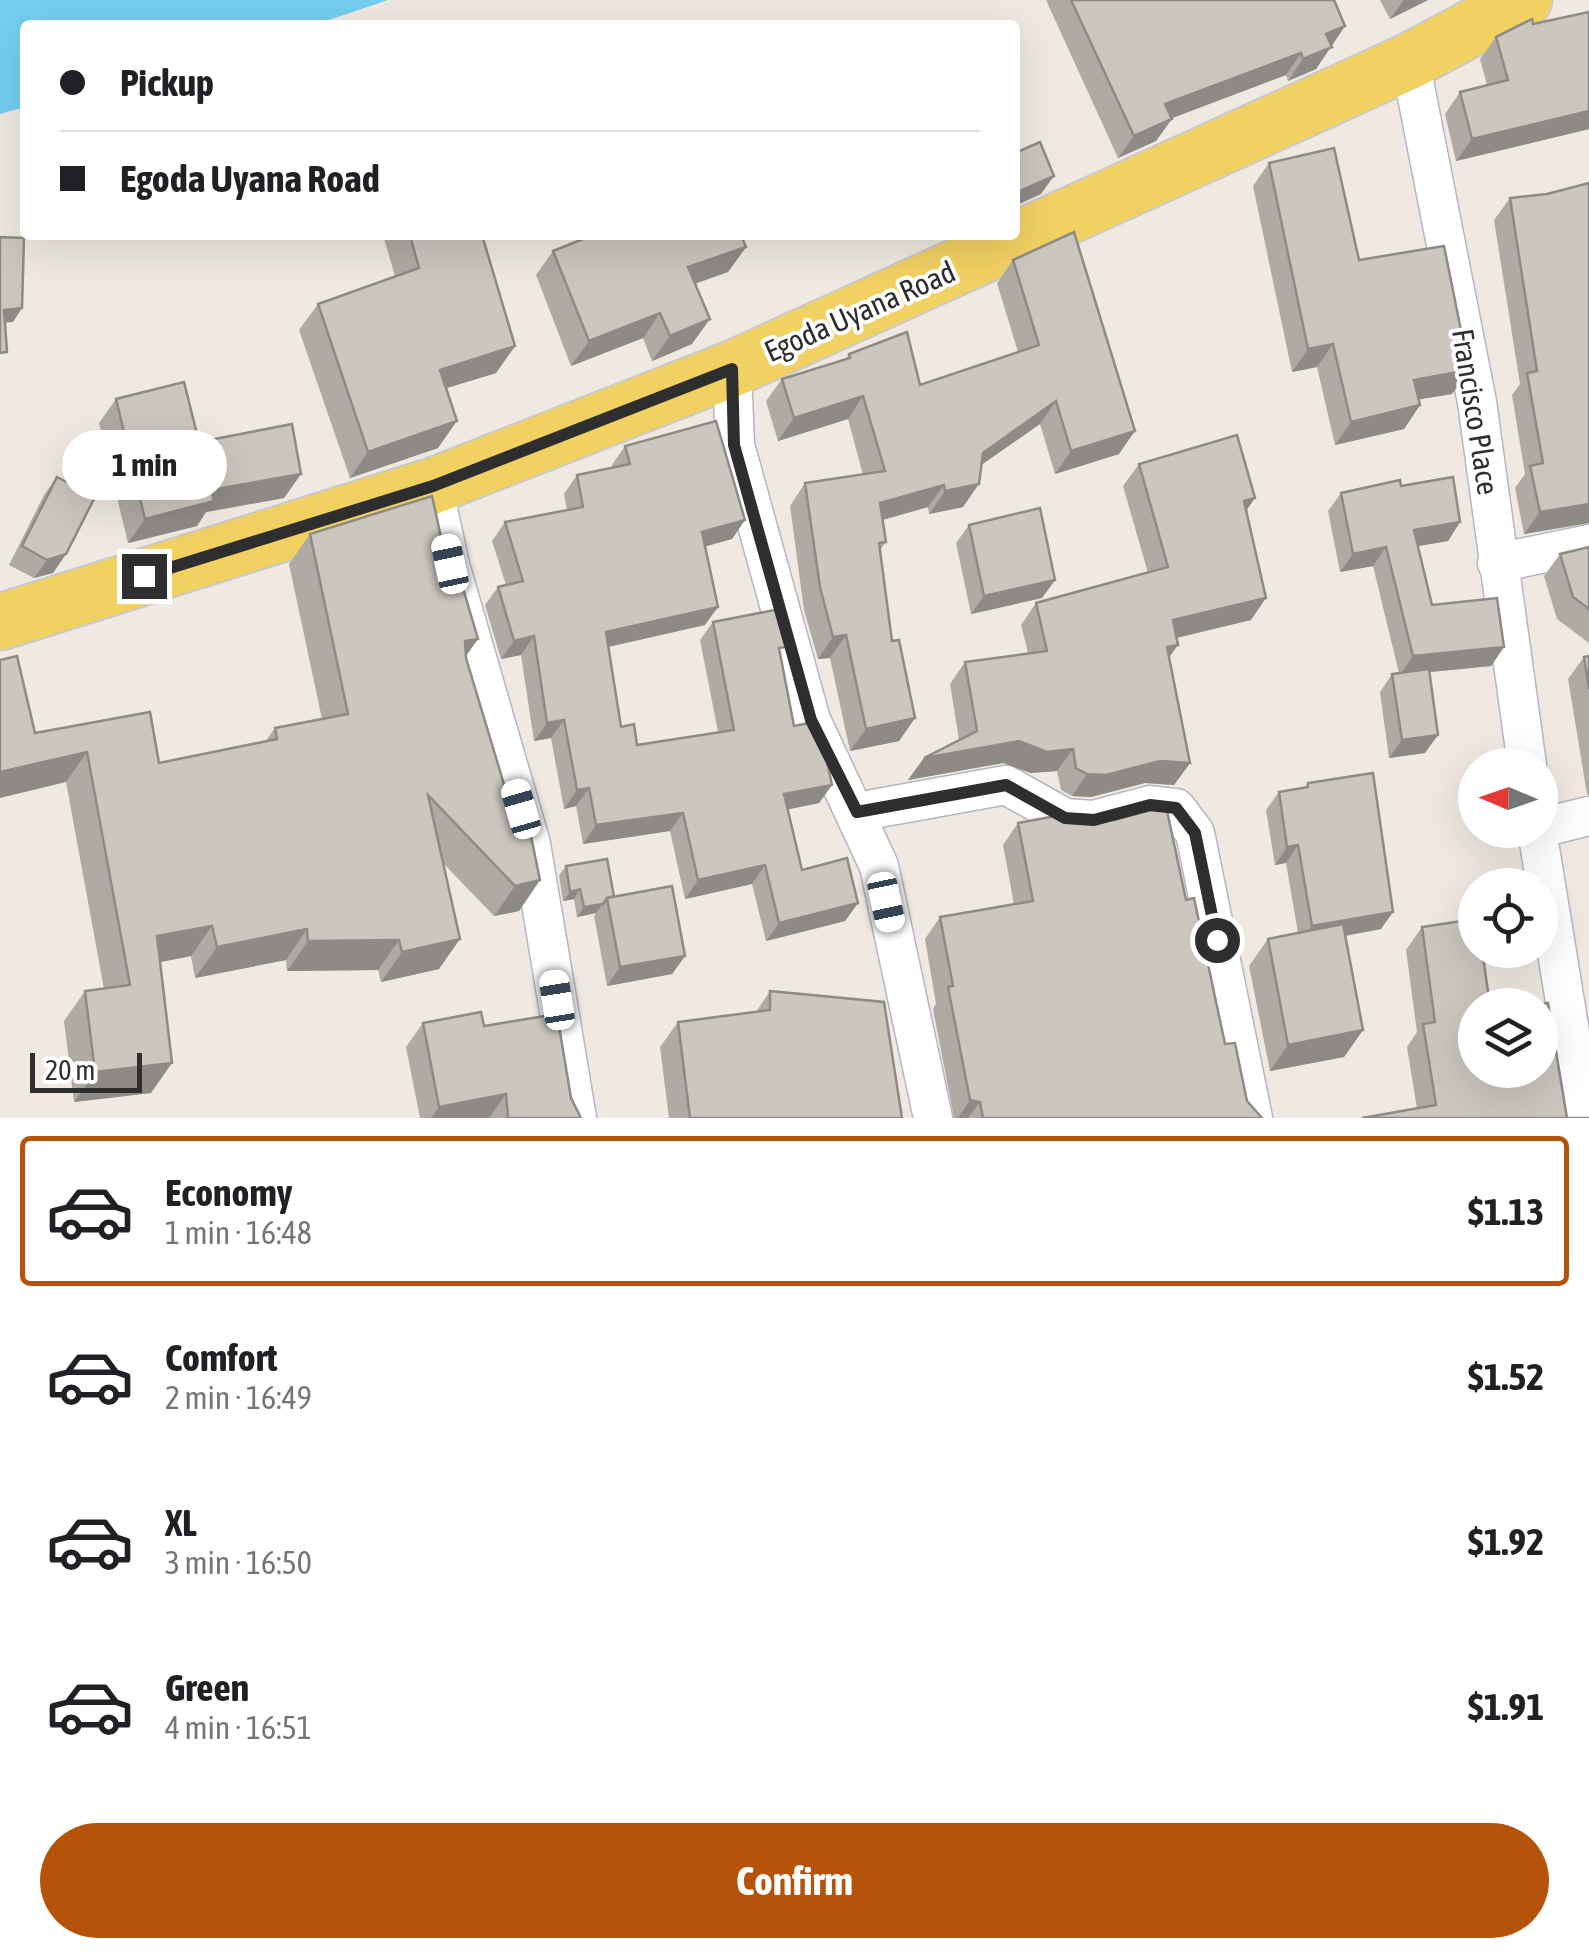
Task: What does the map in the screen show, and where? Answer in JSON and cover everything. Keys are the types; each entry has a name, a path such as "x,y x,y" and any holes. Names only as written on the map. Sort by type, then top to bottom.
{"main road":[{"name":"Egoda Uyana Road","path":"1020,238 1410,61 1524,0"},
{"name":"Egoda Uyana Road","path":"0,622 433,486 732,369 1016,240"}],"street":[{"name":"Francisco Place","path":"1410,61 1478,402 1524,748"},
{"path":"732,369 734,445 806,702 878,866 933,1118"},
{"path":"433,486 450,564 531,844 576,1118"},
{"path":"1497,564 1589,544"},
{"path":"857,812 1006,785 1065,818 1094,820 1150,805 1176,808 1195,833 1253,1118"},
{"path":"1558,824 1589,816"},
{"path":"1541,848 1584,1118"}],"water":[{"path":"0,0 388,0 329,20 20,20 20,108 0,114"}],"building":[{"path":"1071,0 1334,0 1345,26 1326,34 1332,47 1303,59 1301,53 1165,104 1172,119 1134,136"},
{"path":"1589,12 1589,111 1472,139 1460,92 1508,80 1496,37 1532,19 1533,24"},
{"path":"1040,142 1054,176 1020,191 1020,151"},
{"path":"1334,148 1359,260 1444,246 1469,370 1414,380 1420,405 1351,422 1333,344 1308,349 1269,163"},
{"path":"1589,183 1589,504 1540,512 1530,466 1543,463 1527,373 1537,371 1510,198"},
{"path":"1074,232 1135,431 1071,451 1056,401 983,453 979,484 945,491 944,485 880,503 886,542 879,543 892,641 899,640 915,718 866,729 846,635 833,637 820,587 805,483 885,471 863,396 794,418 782,379 850,358 849,354 907,332 920,385 1039,345 1013,260"},
{"path":"0,237 20,238 24,240 22,308 4,310 7,352 0,353"},
{"path":"411,240 483,240 515,346 440,370 457,421 368,452 318,304 419,268"},
{"path":"580,240 743,240 746,247 688,267 710,319 670,336 660,313 589,341 553,251"},
{"path":"184,382 199,442 292,424 301,474 211,490 214,501 145,519 116,399"},
{"path":"716,421 745,520 702,532 718,607 606,632 621,727 634,724 637,745 734,730 713,622 775,610 786,647 779,648 794,726 809,723 827,761 832,785 784,794 802,870 847,858 858,903 779,923 765,865 698,880 683,813 596,825 589,788 577,790 564,720 547,723 534,636 514,641 498,587 523,581 505,522 583,507 577,475 630,464 625,446"},
{"path":"1237,435 1255,498 1244,501 1266,598 1173,620 1178,645 1167,647 1190,763 1160,761 1106,775 1087,774 1076,768 1073,749 1047,752 1019,741 924,758 977,731 965,662 1047,651 1036,603 1168,567 1139,464"},
{"path":"57,477 95,497 66,554 47,560 22,546"},
{"path":"1453,477 1460,522 1414,530 1432,605 1497,598 1504,647 1413,656 1386,547 1353,554 1341,493 1400,480 1401,486"},
{"path":"432,496 452,587 462,585 478,639 465,641 466,658 506,791 521,788 540,880 515,886 428,795 460,939 402,952 399,940 308,941 307,929 217,947 212,926 157,936 172,1063 95,1072 85,991 130,985 87,752 0,772 0,660 17,656 35,733 150,712 159,763 277,739 275,728 348,714 310,534"},
{"path":"1040,508 1055,580 984,596 969,525"},
{"path":"1589,547 1589,609 1573,597 1560,554"},
{"path":"1589,656 1589,689 1584,657"},
{"path":"1429,669 1438,735 1402,740 1392,674"},
{"path":"1373,773 1393,912 1312,926 1298,845 1287,847 1279,792 1308,787 1308,783"},
{"path":"1166,806 1186,900 1194,898 1225,1044 1235,1043 1247,1101 1262,1118 983,1118 980,1102 970,1100 948,987 953,986 940,917 1033,901 1018,823 1066,814 1114,820"},
{"path":"607,859 614,896 603,904 584,907 580,889 570,892 566,866"},
{"path":"672,886 685,956 620,967 607,898"},
{"path":"1458,922 1458,968 1485,968 1488,988 1458,988 1458,1088 1558,1088 1558,1064 1567,1118 1362,1118 1436,1105 1423,1024 1435,1022 1422,927"},
{"path":"1343,924 1363,1030 1288,1045 1268,939"},
{"path":"770,991 884,1002 902,1118 690,1118 678,1022 770,1010"},
{"path":"481,1012 484,1026 557,1014 571,1098 581,1118 508,1118 506,1094 439,1107 423,1023"}],"route":[{"path":"144,576 433,486 732,369 734,445 811,720 857,812 1006,785 1065,818 1094,820 1150,805 1176,808 1195,833 1217,940"}]}
